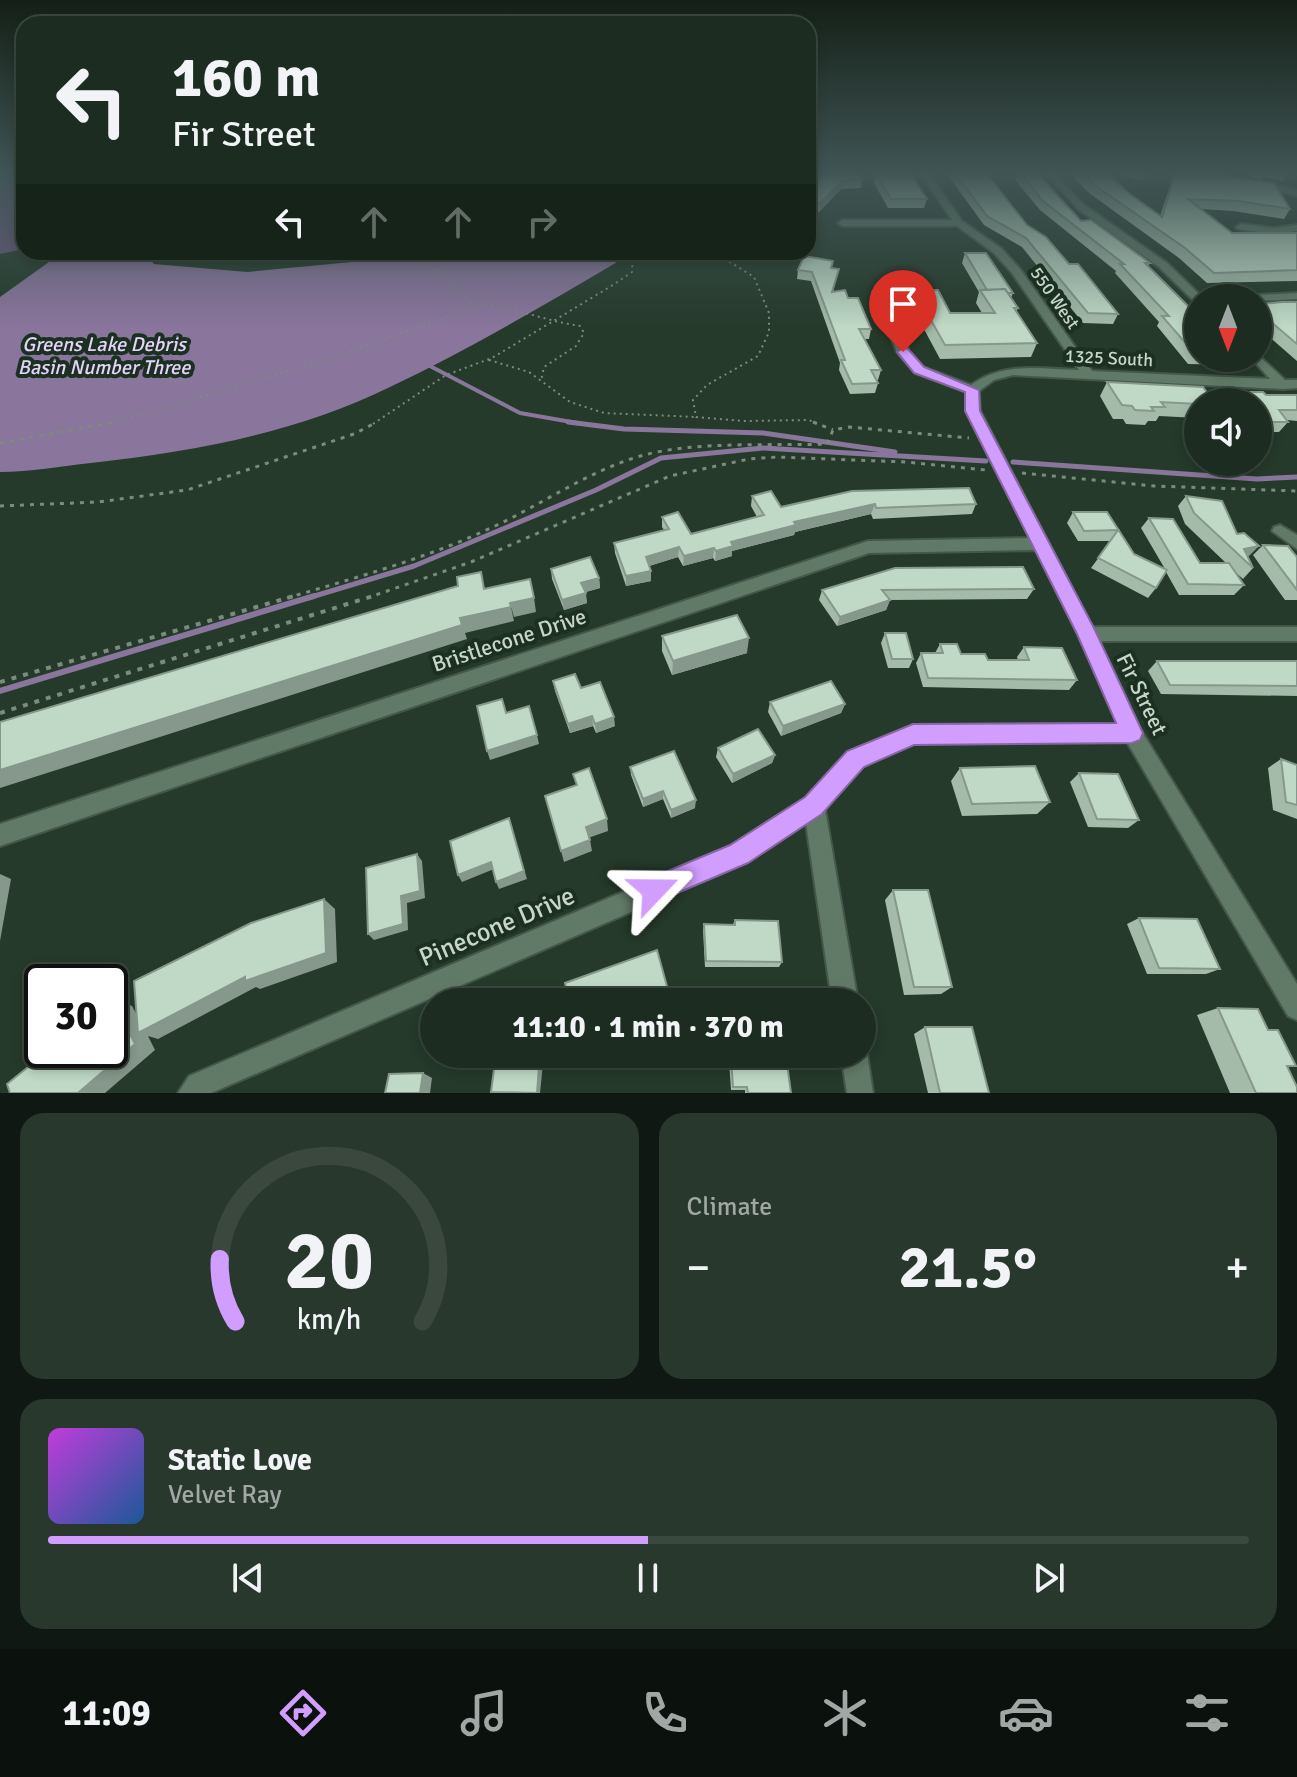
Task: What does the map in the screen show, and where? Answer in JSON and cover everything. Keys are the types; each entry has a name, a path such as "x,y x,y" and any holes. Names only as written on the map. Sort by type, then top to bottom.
{"street":[{"name":"550 West","path":"962,225 998,251 1016,271 1089,375"},
{"path":"1106,225 1163,265 1184,285"},
{"path":"1241,227 1274,231 1297,228"},
{"path":"878,292 903,352 919,370 972,390"},
{"path":"1272,297 1297,296"},
{"path":"1272,370 1290,385"},
{"name":"1325 South","path":"972,390 990,377 1013,371 1290,385"},
{"name":"Fir Street","path":"972,390 973,411 1087,634 1132,733 1297,1007"},
{"path":"1280,531 1297,543"},
{"name":"Bristlecone Drive","path":"0,835 868,547 1041,544"},
{"path":"1087,634 1297,634"},
{"name":"Pinecone Drive","path":"191,1093 198,1085 739,854 814,806 855,759 913,734 1132,733"},
{"path":"814,806 843,988"},
{"path":"856,1068 860,1093"}],"path":[{"path":"425,260 459,286 474,306"},
{"path":"0,506 98,502 187,490 354,434 414,400 430,385 458,368 487,360 632,272 633,260"},
{"path":"696,417 693,400 707,385 758,356 769,332 769,313 754,277 727,260"},
{"path":"0,443 99,426 170,407 319,362 485,304 506,307 551,322 580,326 584,333 576,346 544,367 541,381"},
{"path":"487,360 529,372 570,402 604,413 744,421 809,420 833,430 849,427 987,439"},
{"path":"0,682 414,561 494,527 624,461 648,454 717,447 827,444 833,430"},
{"path":"0,713 321,614 471,562 670,476 749,459 777,457 906,462 1154,486 1297,491"}],"shaded area":[{"path":"0,225 16,225 16,251 0,254"}],"water":[{"name":"Greens Lake Debris Basin Number Three","path":"52,260 150,260 154,264 247,272 373,260 620,260 451,356 390,387 318,417 244,438 168,453 0,472 0,297"}],"building":[{"path":"1003,225 1027,225 1046,237 1069,264 1078,264 1118,314 1088,313 1026,238"},
{"path":"1074,225 1098,225 1150,263 1145,263 1184,302 1184,341 1162,316 1169,316 1120,264 1124,264"},
{"path":"1152,225 1222,225 1232,233 1297,233 1297,270 1214,273"},
{"path":"965,253 986,253 1013,293 1005,289 987,290"},
{"path":"816,258 833,261 831,268 839,269 832,292 845,290 848,298 858,298 871,329 859,329 881,370 871,370 878,383 852,384 812,272 798,270 802,260"},
{"path":"1005,289 1037,343 945,345 914,290 938,290 950,313 995,313 980,290"},
{"path":"1297,302 1297,344 1272,323 1272,303"},
{"path":"1107,382 1204,388 1184,388 1184,403 1161,402 1165,407 1151,407 1154,411 1135,410 1132,406 1122,405"},
{"path":"1272,395 1297,395 1297,410 1279,410 1288,422 1272,422"},
{"path":"969,488 976,504 876,508 875,504 794,522 796,525 731,542 733,546 716,551 714,548 684,556 679,547 646,557 651,571 626,576 614,543 669,529 662,517 678,512 691,534 764,515 752,496 771,491 781,507 852,491"},
{"path":"1186,496 1222,501 1237,534 1244,533 1259,546 1244,549 1253,568 1194,513"},
{"path":"1073,512 1107,512 1134,554 1167,570 1156,588 1098,558 1118,530 1084,531"},
{"path":"1149,518 1173,519 1200,563 1229,563 1244,585 1188,584"},
{"path":"1263,545 1288,546 1297,557 1297,590"},
{"path":"590,557 599,578 581,583 586,593 562,600 551,569"},
{"path":"1023,567 1034,589 882,590 890,600 840,617 822,590 895,568"},
{"path":"481,572 484,589 530,579 534,598 510,603 511,607 460,618 462,625 0,770 0,722 458,586 457,577"},
{"path":"737,615 749,638 673,661 662,636"},
{"path":"885,633 906,633 913,659 892,659"},
{"path":"940,644 957,644 961,654 985,654 988,660 1029,660 1024,647 1062,648 1077,680 928,678 921,653 943,653"},
{"path":"1157,661 1297,661 1297,686 1170,685"},
{"path":"575,674 581,688 600,682 614,717 595,724 592,716 568,724 553,681"},
{"path":"831,681 845,704 783,726 770,702"},
{"path":"502,699 506,713 529,706 537,735 487,751 477,706"},
{"path":"758,729 775,755 733,774 718,748"},
{"path":"674,751 696,800 671,810 663,791 643,799 630,767"},
{"path":"1281,759 1297,765 1297,805 1286,802"},
{"path":"1035,766 1050,802 972,804 960,768"},
{"path":"589,768 607,819 586,827 590,840 561,851 545,796 577,785 573,774"},
{"path":"1079,773 1118,774 1139,820 1097,819"},
{"path":"509,818 524,871 496,882 491,862 458,875 450,841"},
{"path":"417,854 420,891 401,896 403,924 368,934 366,868"},
{"path":"893,890 928,890 952,987 914,987"},
{"path":"324,899 326,953 245,981 245,977 138,1033 134,981 251,923"},
{"path":"1139,918 1197,919 1220,969 1159,968"},
{"path":"735,920 778,921 782,962 706,961 704,924 735,925"},
{"path":"657,950 667,988 566,988 565,983"},
{"path":"1218,1008 1258,1009 1268,1030 1278,1030 1296,1066 1287,1066 1297,1093 1256,1093"},
{"path":"925,1027 972,1027 989,1093 940,1093"},
{"path":"128,1030 135,1044 128,1050"},
{"path":"27,1068 107,1068 78,1093 10,1093 7,1084"},
{"path":"494,1068 539,1068 537,1093 491,1092"},
{"path":"732,1068 788,1068 791,1093 748,1093 747,1087 733,1087"},
{"path":"423,1073 420,1093 385,1093 389,1074"}],"waterway":[{"path":"430,366 520,413 580,424"},
{"path":"568,422 580,424"},
{"path":"580,424 624,429 763,433 895,452"},
{"path":"308,598 414,566 596,490 661,458 763,448 986,461"},
{"path":"1013,462 1257,479 1297,477"},
{"path":"0,691 314,596"}],"route":[{"path":"654,890 739,854 814,806 855,759 913,734 1132,733 1087,634 973,411 972,390 919,370 903,352"}]}
